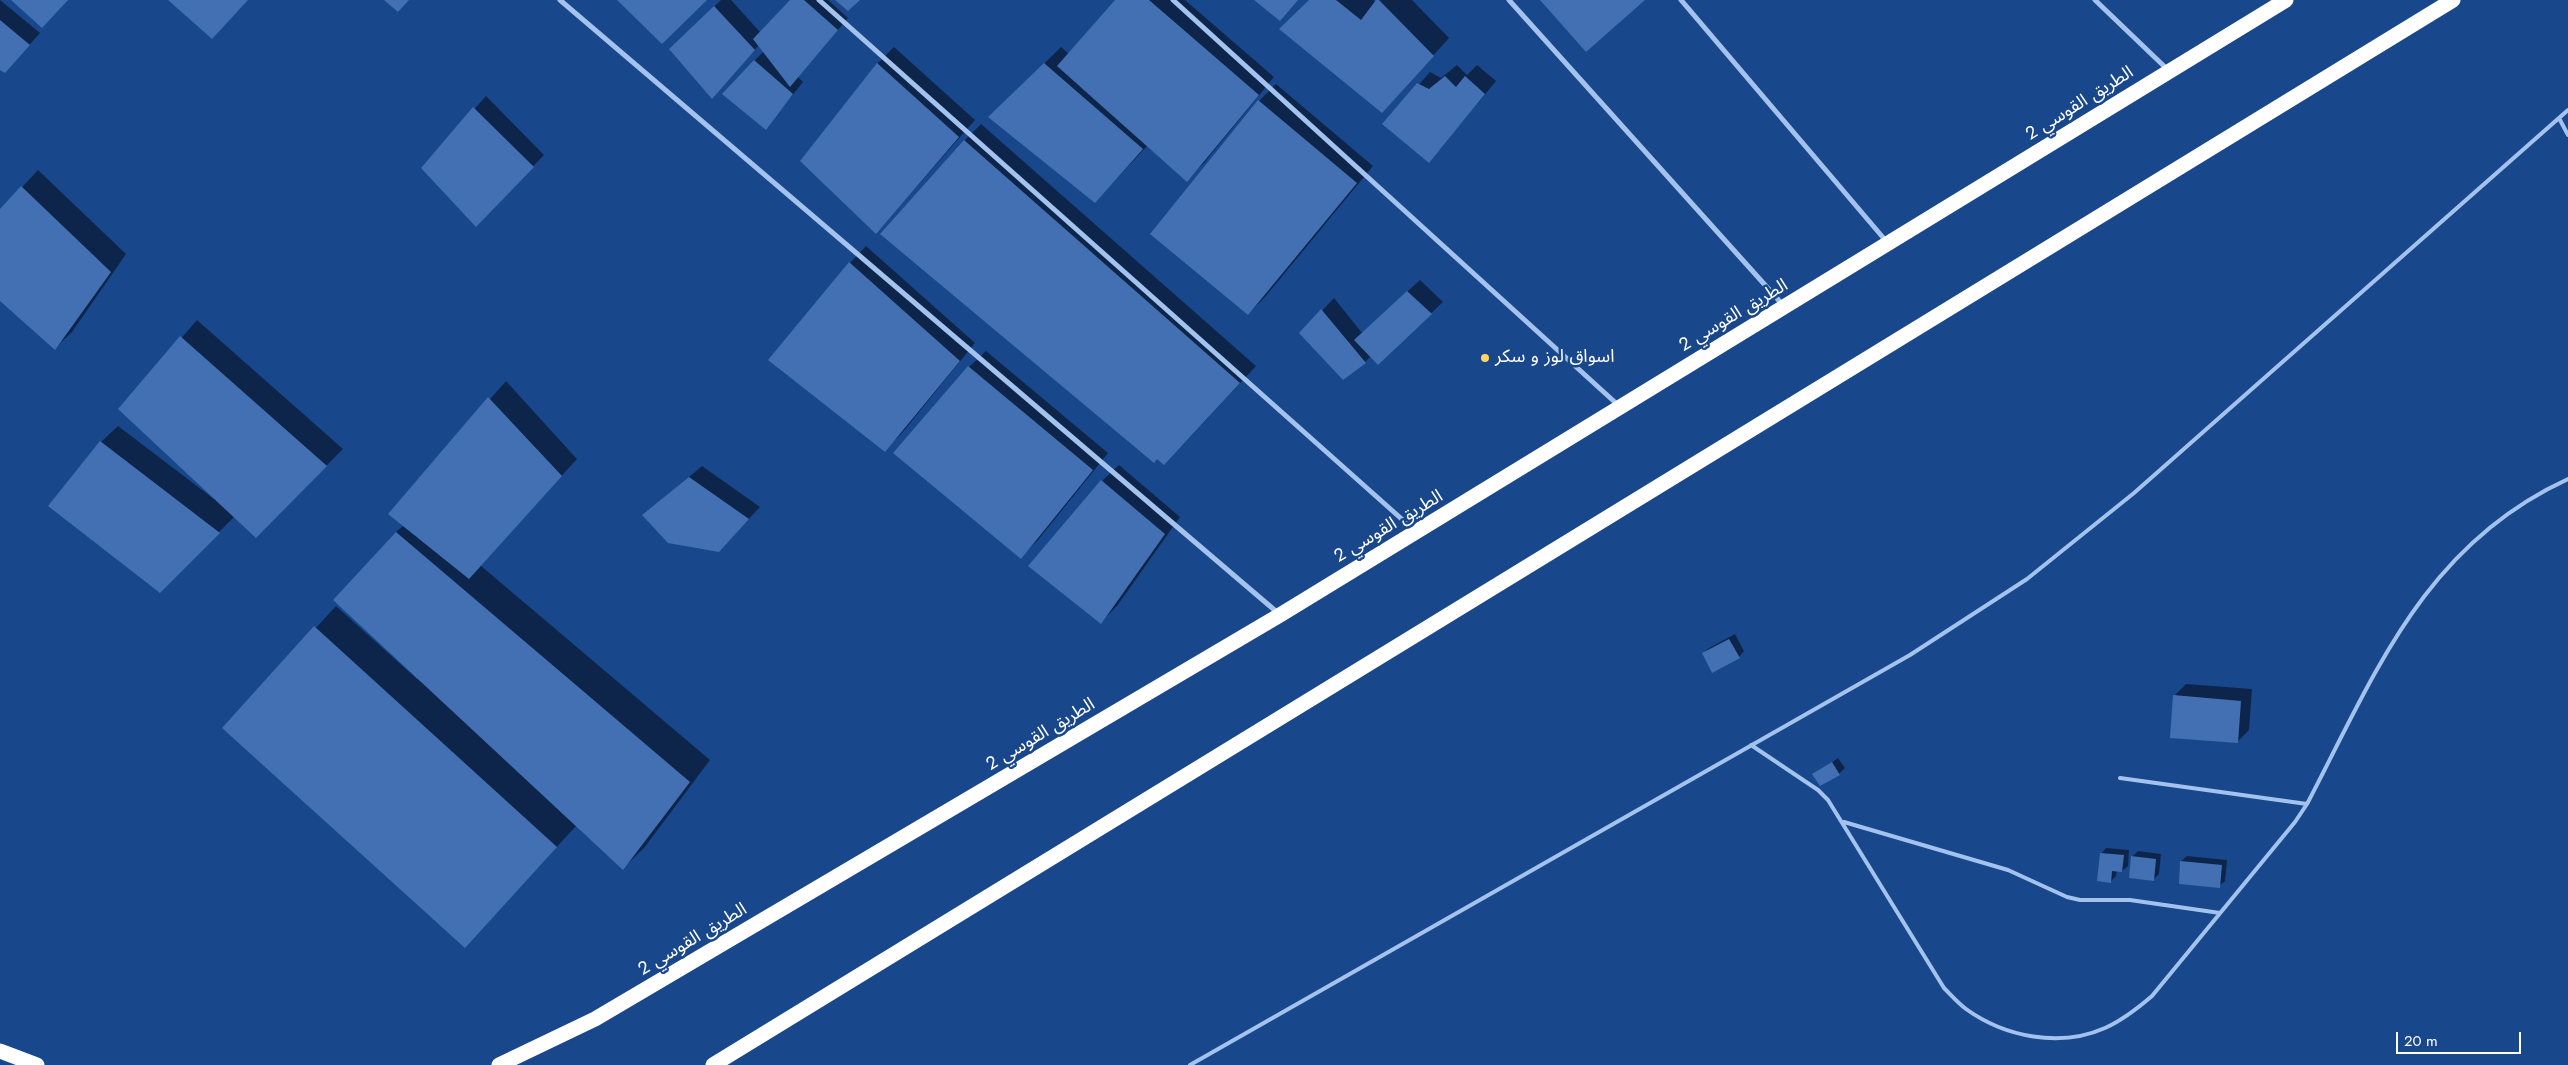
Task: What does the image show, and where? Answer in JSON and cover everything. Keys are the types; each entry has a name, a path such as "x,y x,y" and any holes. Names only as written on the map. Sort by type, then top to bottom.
{"highway":[{"name":"الطريق القوسي 2","path":"499,1065 596,1019 1280,615 2286,0"},
{"path":"713,1065 2453,0"},
{"path":"0,1051 37,1065"}],"street":[{"path":"560,0 1280,615"},
{"path":"818,0 1417,532"},
{"path":"1173,0 1620,407"},
{"path":"1509,0 1785,307"},
{"path":"1682,0 1888,244"},
{"path":"2095,0 2170,71"}],"lane":[{"path":"1190,1065 1910,655 1969,618 2074,543 2134,493 2568,110"},
{"path":"2559,118 2568,135"},
{"path":"1751,745 1818,790 1828,800 1844,822 1944,988 1965,1008 1990,1024 2018,1034 2046,1038 2076,1036 2104,1028 2130,1014 2152,996 2282,839 2307,804 2374,673 2417,604 2443,572 2472,543 2536,493 2568,479"},
{"path":"2120,778 2307,804"},
{"path":"1844,822 2000,867 2067,897 2080,900 2130,900 2220,914"}],"building":[{"path":"11,0 68,0 42,28"},
{"path":"168,0 248,0 212,39"},
{"path":"384,0 409,0 398,12"},
{"path":"617,0 707,0 662,44"},
{"path":"790,0 804,0 838,30 790,87 753,39"},
{"path":"835,0 860,0 848,11"},
{"path":"1115,0 1149,0 1259,95 1187,182 1057,66"},
{"path":"1254,0 1298,0 1280,21"},
{"path":"1309,0 1336,0 1361,20 1376,0 1379,0 1434,56 1382,113 1279,29"},
{"path":"1540,0 1645,0 1586,52"},
{"path":"714,6 755,50 712,99 669,49"},
{"path":"0,20 30,45 5,73 0,70"},
{"path":"754,60 793,94 766,130 722,94"},
{"path":"877,63 959,137 876,234 800,161"},
{"path":"1044,63 1143,149 1095,203 988,117"},
{"path":"1445,76 1456,87 1465,76 1485,94 1429,163 1382,124 1417,83 1429,89"},
{"path":"1258,100 1357,183 1248,315 1150,234"},
{"path":"473,107 534,167 476,227 421,168"},
{"path":"964,140 1240,383 1164,465 1157,459 1154,463 880,234"},
{"path":"21,186 111,272 55,350 0,301 0,209"},
{"path":"849,262 960,361 885,452 768,360"},
{"path":"1407,291 1432,314 1378,365 1354,340"},
{"path":"1321,309 1366,363 1343,380 1299,333"},
{"path":"180,336 327,466 256,538 118,409"},
{"path":"968,366 1093,470 1021,559 893,453"},
{"path":"488,397 562,476 469,579 388,514"},
{"path":"100,441 220,533 160,593 48,506"},
{"path":"689,477 749,519 719,552 668,543 642,515"},
{"path":"1101,480 1165,534 1101,624 1028,566"},
{"path":"396,532 690,782 623,870 333,600"},
{"path":"314,626 557,847 465,948 222,728"},
{"path":"1729,639 1740,658 1712,673 1702,653"},
{"path":"2173,695 2241,701 2238,743 2170,738"},
{"path":"1832,762 1840,775 1820,786 1812,774"},
{"path":"2100,853 2124,855 2122,872 2112,871 2111,883 2097,881"},
{"path":"2131,856 2156,859 2154,881 2129,878"},
{"path":"2180,861 2222,865 2220,888 2179,884"}],"place":[{"name":"اسواق لوز و سكر","path":"1485,358"}]}
